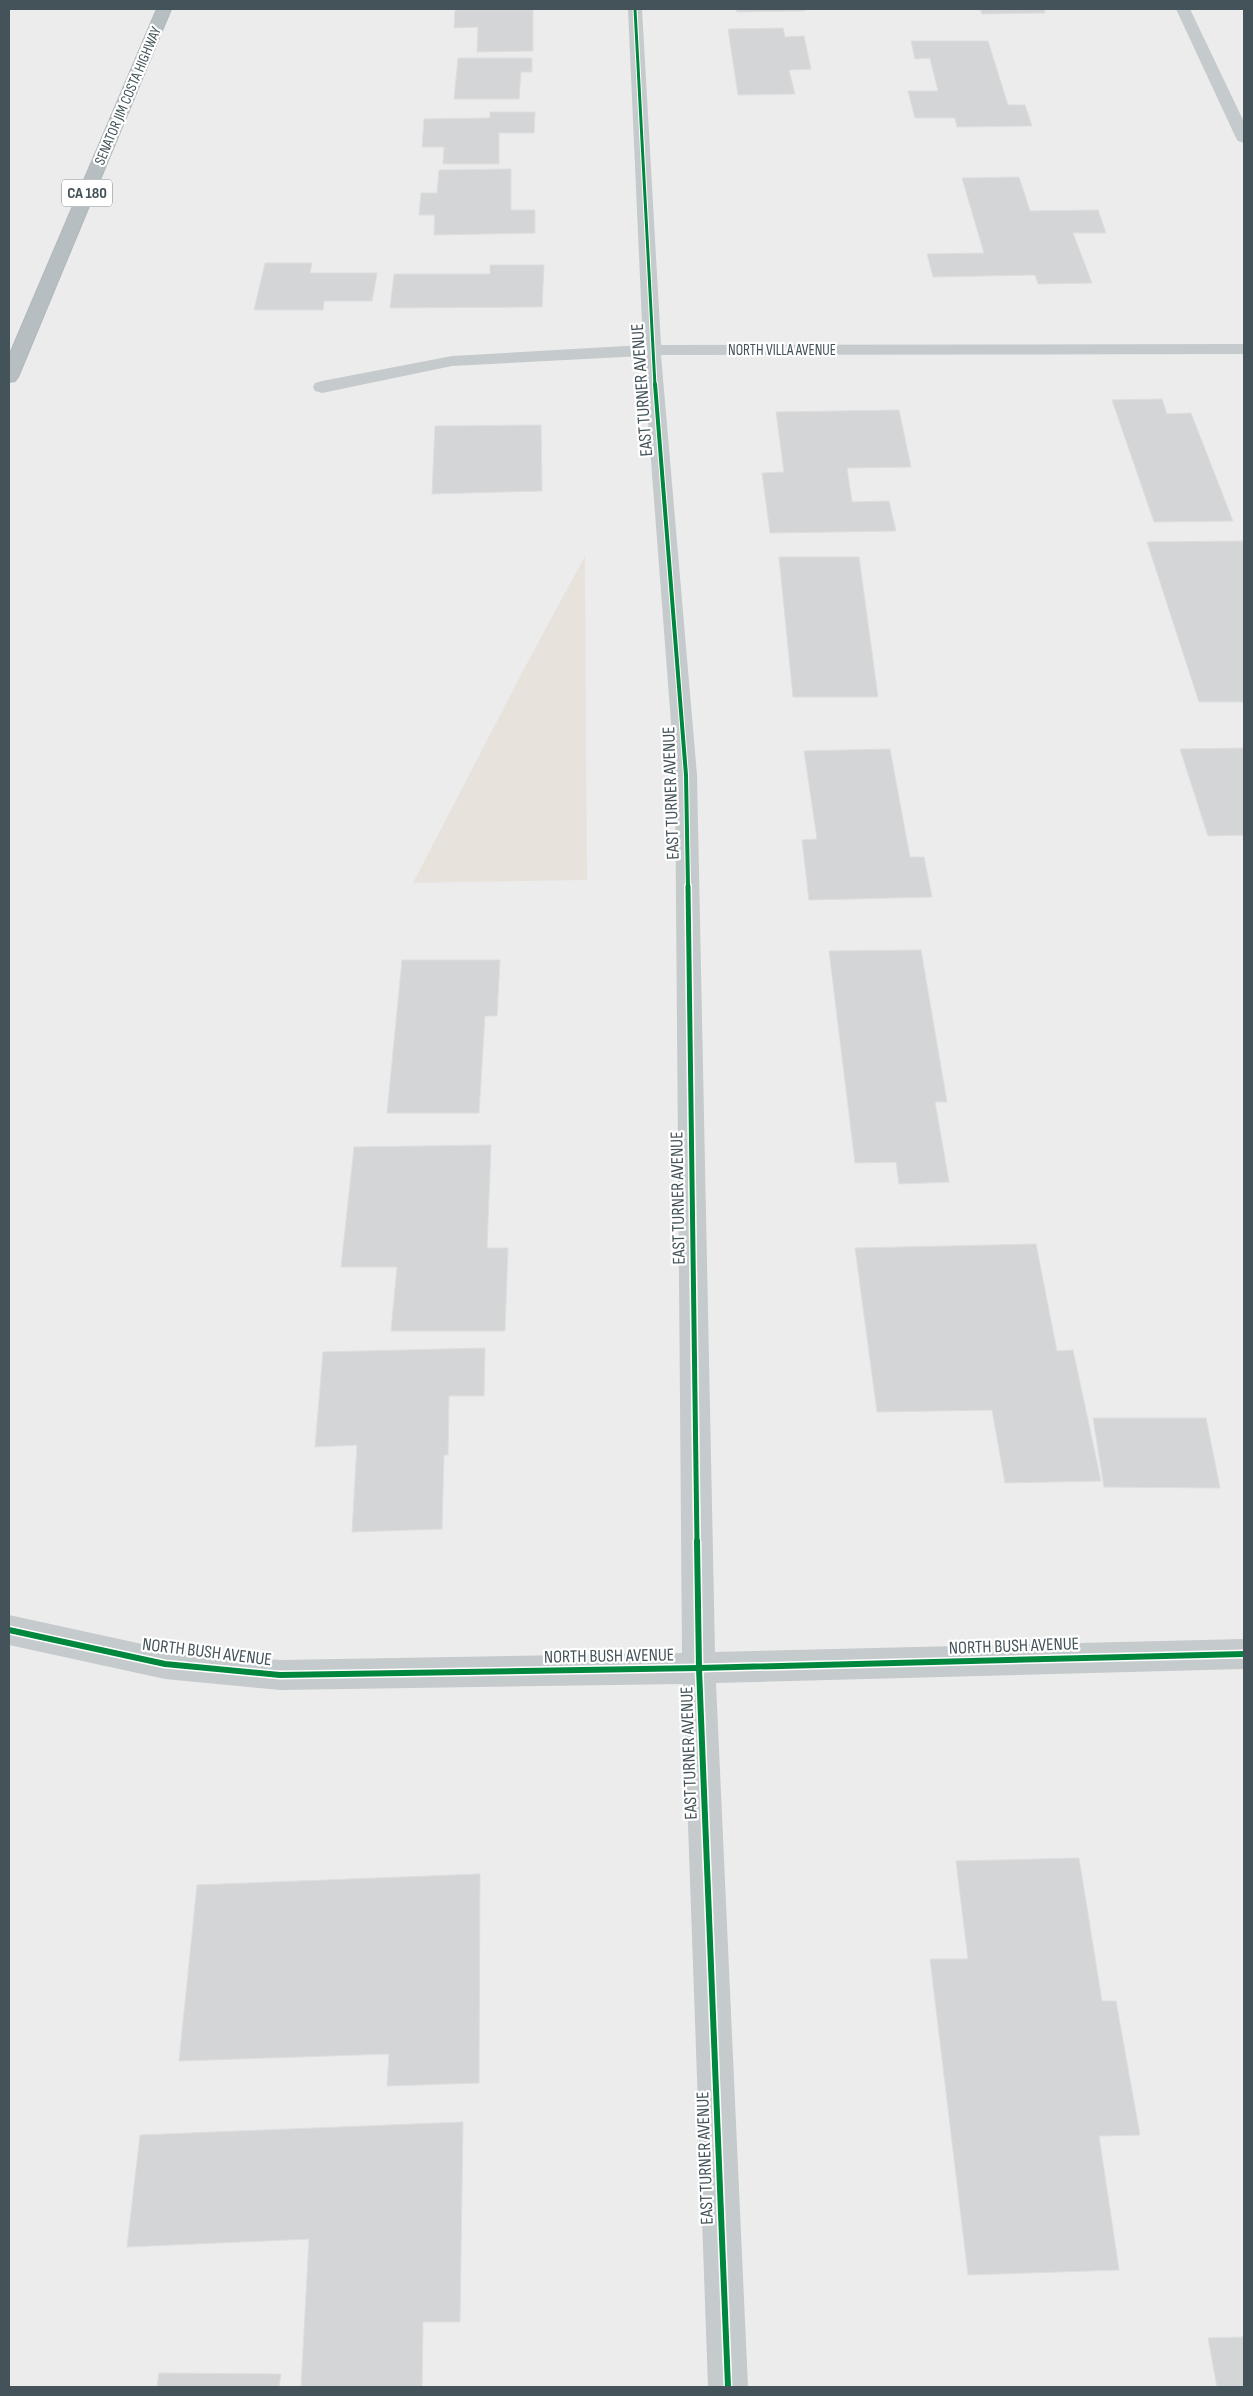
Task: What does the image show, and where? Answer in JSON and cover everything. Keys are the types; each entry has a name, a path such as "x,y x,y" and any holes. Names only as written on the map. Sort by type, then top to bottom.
{"highway":[{"name":"SENATOR JIM COSTA HIGHWAY","path":"9,377 164,9"}],"street":[{"name":"EAST TURNER AVENUE","path":"635,9 652,350 686,775 699,1668 728,2387"},
{"path":"1183,9 1244,138"},
{"name":"NORTH VILLA AVENUE","path":"322,387 452,360 652,350 1244,349"},
{"name":"NORTH BUSH AVENUE","path":"9,1630 165,1664 280,1675 699,1668 1244,1654"}],"shaded area":[{"path":"585,556 587,880 413,883 525,667"}],"building":[{"path":"736,9 805,9 805,11 737,12"},
{"path":"980,9 1044,9 1045,13 982,14"},
{"path":"455,10 533,10 533,51 477,52 478,27 454,28"},
{"path":"783,28 785,37 804,36 811,69 789,70 795,94 738,95 728,29"},
{"path":"911,41 988,41 1008,105 1025,105 1032,126 957,127 955,118 915,118 908,91 938,91 930,58 915,59"},
{"path":"458,58 532,58 532,72 521,72 519,99 454,99"},
{"path":"490,112 535,112 534,133 499,133 499,164 443,164 444,147 422,147 424,119 490,118"},
{"path":"511,169 511,210 535,210 535,233 434,235 435,215 419,215 421,193 437,193 439,170"},
{"path":"1019,177 1030,211 1098,210 1106,233 1073,233 1092,283 1038,284 1035,275 933,277 927,254 984,253 962,178"},
{"path":"265,263 312,263 310,273 377,273 372,301 324,301 323,310 254,310"},
{"path":"490,265 544,265 542,307 390,308 394,274 490,274"},
{"path":"1162,399 1167,414 1191,413 1233,521 1154,522 1112,400"},
{"path":"899,410 911,467 847,468 852,502 889,501 896,531 770,533 762,473 784,472 776,412"},
{"path":"541,425 542,491 432,494 435,426"},
{"path":"1244,541 1244,702 1199,702 1147,542"},
{"path":"779,557 859,557 878,697 793,697"},
{"path":"1244,748 1244,835 1208,836 1180,749"},
{"path":"890,749 910,857 924,857 932,897 809,900 802,840 817,839 804,751"},
{"path":"921,950 947,1102 935,1102 949,1182 899,1184 896,1162 855,1163 829,951"},
{"path":"402,960 500,960 497,1016 485,1016 479,1113 387,1113"},
{"path":"491,1145 487,1248 508,1248 505,1331 391,1331 397,1267 341,1267 354,1147"},
{"path":"1036,1244 1057,1351 1073,1350 1101,1481 1005,1483 992,1410 877,1412 855,1248"},
{"path":"485,1348 484,1396 449,1396 448,1455 444,1455 442,1529 352,1532 357,1445 315,1447 323,1352"},
{"path":"1093,1418 1206,1418 1220,1488 1104,1487"},
{"path":"1079,1858 1102,2001 1116,2001 1140,2135 1099,2136 1119,2270 968,2275 930,1959 968,1959 956,1861"},
{"path":"480,1874 479,2083 387,2086 389,2054 179,2061 197,1885"},
{"path":"463,2122 460,2322 423,2322 422,2387 301,2387 309,2239 127,2247 140,2135"},
{"path":"1244,2337 1244,2387 1217,2387 1208,2338"},
{"path":"159,2373 281,2374 279,2387 157,2387"}],"cycle path":[{"path":"635,9 652,350 686,775 699,1668 728,2387"},
{"path":"9,1630 165,1664 280,1675 699,1668 1244,1654"}]}
